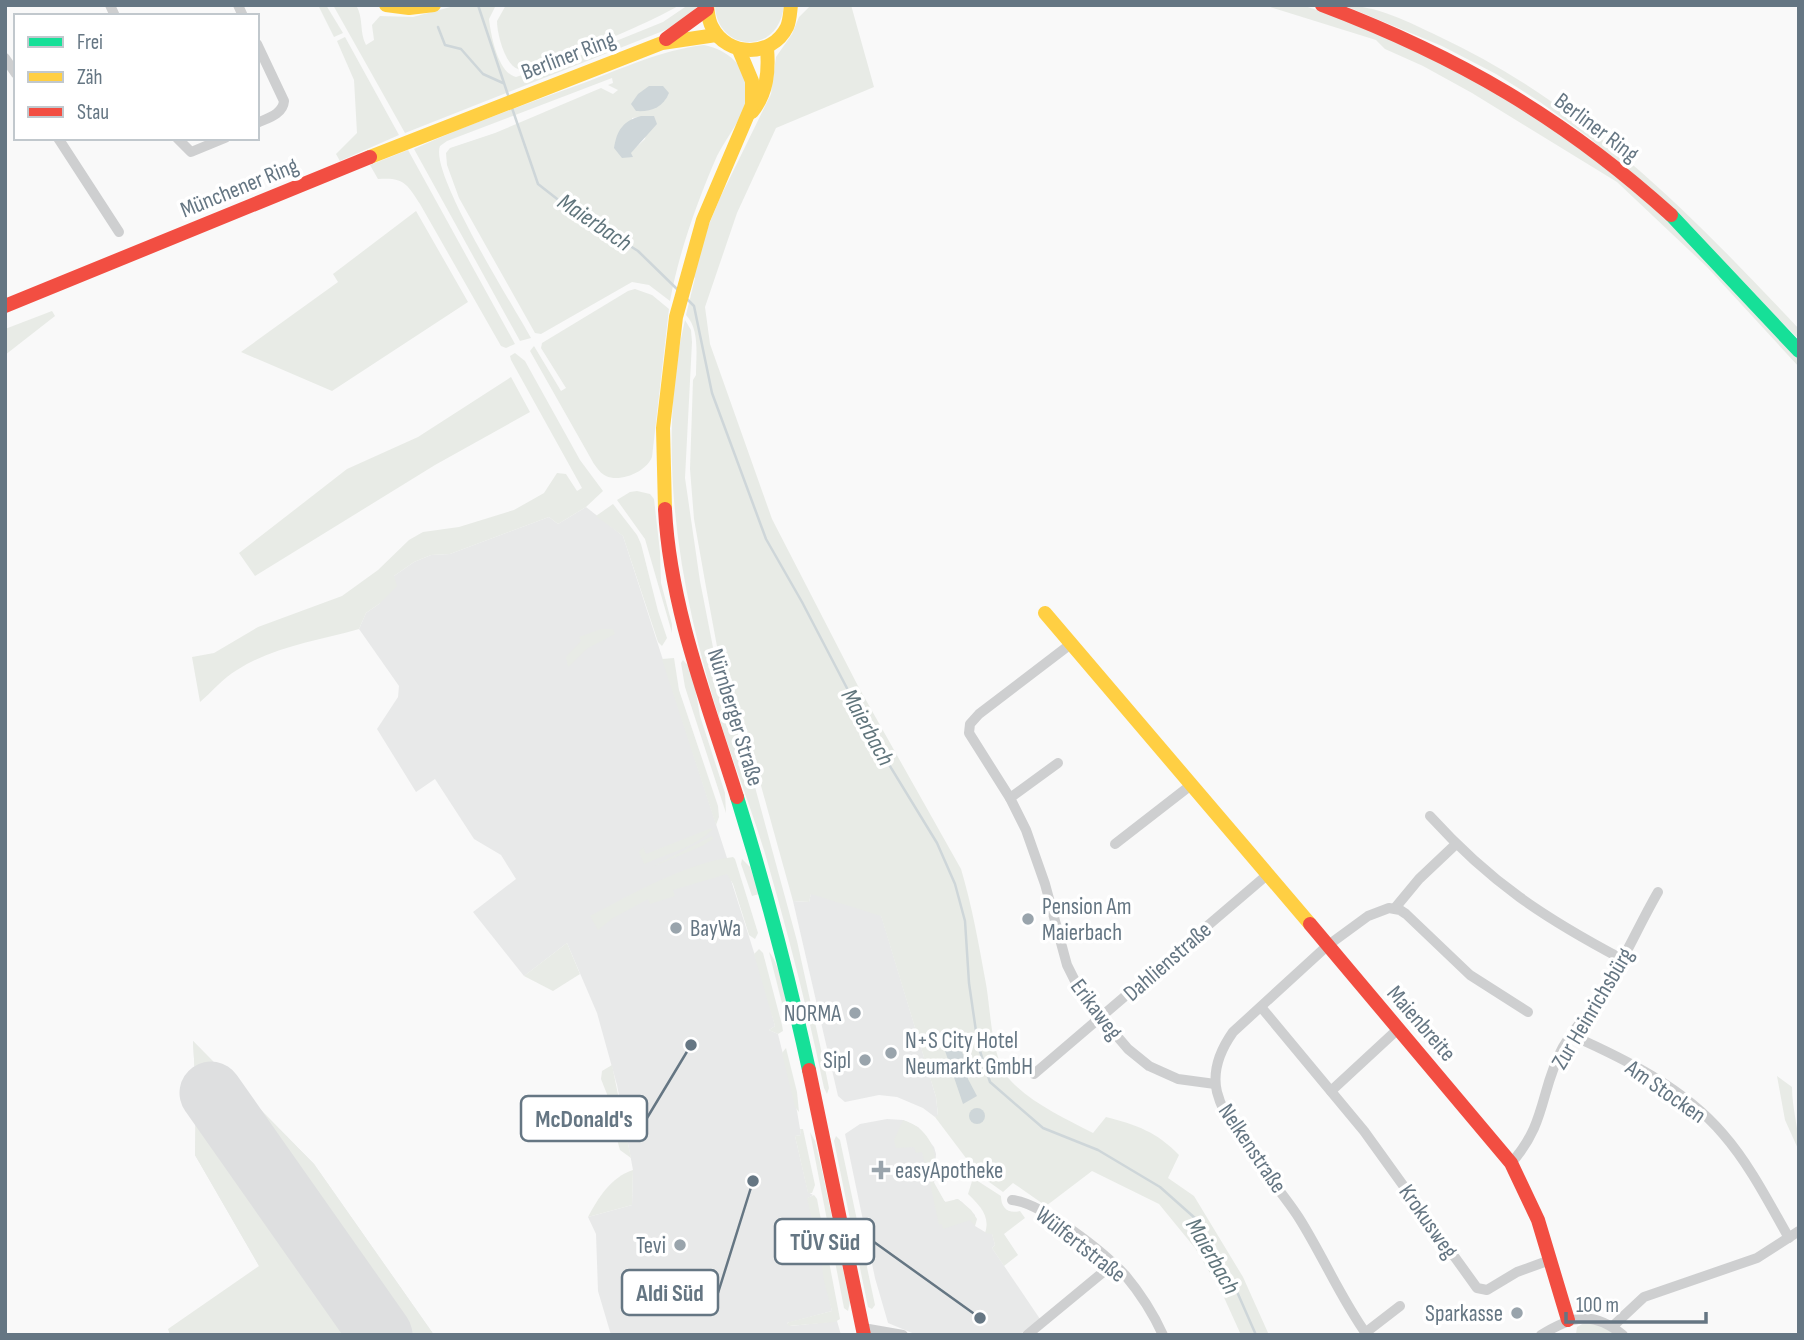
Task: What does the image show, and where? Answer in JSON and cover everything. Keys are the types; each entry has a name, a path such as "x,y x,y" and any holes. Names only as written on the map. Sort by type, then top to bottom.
{"main road":[{"path":"386,5 409,8 434,5"},
{"name":"Berliner Ring","path":"1322,5 1370,22 1443,55 1506,90 1581,141 1670,214 1799,351"},
{"name":"Berliner Ring","path":"490,109 662,43 716,35 710,25 707,7 662,43"},
{"path":"716,35 727,45 739,50 767,48 783,34 794,7"},
{"name":"Nürnberger Straße","path":"767,48 768,69 763,96 749,116 711,198 685,275 676,317 667,383 662,459 666,527 673,577 684,625 752,845 786,967 863,1332"},
{"name":"Nürnberger Straße","path":"739,50 752,81 753,97 749,116"},
{"name":"Münchener Ring","path":"5,306 490,109"},
{"name":"Maienbreite","path":"1045,613 1511,1163 1531,1202 1568,1320"}],"street":[{"path":"259,48 281,91 284,106 278,113 259,122"},
{"path":"59,140 119,232"},
{"path":"179,140 191,152 220,140"},
{"name":"Erikaweg","path":"1072,643 979,714 968,728 970,736 1010,798 1038,862 1072,977 1082,995 1128,1049 1156,1070 1178,1079 1215,1084"},
{"path":"1010,798 1058,763"},
{"path":"1115,844 1191,785"},
{"path":"1430,816 1497,882 1540,913 1622,959"},
{"path":"1395,908 1419,879 1456,844"},
{"name":"Dahlienstraße","path":"1034,1074 1267,875"},
{"name":"Zur Heinrichsbürg","path":"1511,1163 1526,1146 1537,1125 1554,1069 1571,1035 1602,995 1658,892"},
{"path":"1327,946 1368,916 1382,909 1395,908 1406,914 1470,975 1528,1012"},
{"name":"Nelkenstraße","path":"1327,946 1234,1032 1224,1046 1215,1084 1227,1117 1296,1212 1366,1334 1400,1307"},
{"name":"Krokusweg","path":"1261,1007 1390,1166 1477,1288 1487,1290 1517,1272 1550,1260"},
{"path":"1331,1091 1397,1030"},
{"name":"Am Stocken","path":"1571,1035 1650,1076 1706,1116 1722,1132 1794,1234"},
{"name":"Wülfertstraße","path":"1012,1200 1034,1205 1113,1264 1139,1293 1163,1335"},
{"path":"1613,1326 1644,1297 1757,1258 1794,1234"},
{"path":"1027,1335 1113,1264"},
{"path":"1541,1335 1568,1320 1591,1319 1613,1326 1623,1335"},
{"path":"863,1332 903,1335"}],"shaded area":[{"path":"318,5 326,5 343,33 334,37"},
{"path":"333,5 356,5 366,45 374,40 372,25 380,16 413,17 458,5 496,5 489,19 494,44 504,69 516,77 569,60 663,22 688,5 699,5 680,23 663,31 405,133"},
{"path":"506,5 679,5 650,21 598,43 529,68 518,69 509,62 498,33 497,21"},
{"path":"715,5 784,5 780,22 771,34 748,42 736,39 726,32 718,21"},
{"path":"811,5 851,5 874,87 776,128 737,213 705,307 710,344 772,519 858,686 961,869 978,940 996,1048 1004,1072 1029,1097 1093,1133 1106,1117 1146,1130 1163,1140 1179,1155 1168,1178 1194,1196 1243,1277 1269,1335 1241,1335 1222,1293 1195,1248 1159,1204 1092,1171 1046,1206 1013,1183 1003,1192 978,1174 935,1117 938,1115 936,1097 881,916 811,894 809,902 793,901 755,764 721,668 706,587 694,519 690,469 696,343 693,328 686,315 695,278 692,275 708,227 771,94 776,57 792,34 799,17"},
{"path":"1264,5 1302,5 1363,26 1399,41 1517,103 1626,183 1705,257 1799,358 1799,367 1707,267 1617,182 1472,93 1385,49 1376,40"},
{"path":"1343,5 1379,11 1438,36 1491,63 1588,128 1632,164 1717,244 1799,329 1799,339 1592,140 1496,74 1442,46"},
{"path":"345,37 399,135 340,161 336,154 357,133 354,80 337,41"},
{"path":"704,45 730,56 742,70 747,98 702,191 670,301 649,285 632,282 541,334 535,333 459,198 447,165 446,153 450,148 495,133 601,88 613,94 618,90 608,85 613,83 612,78 440,146 440,161 459,210 531,338 520,341 414,149 626,66 688,47","holes":["649,116 645,139 630,153 632,118"]},
{"path":"649,86 663,86 669,93 656,108 636,111 631,104 638,94"},
{"path":"641,116 654,116 657,124 631,153 633,157 622,158 614,148 619,131 625,124"},
{"path":"408,150 515,344 506,348 501,346 412,191 404,183 394,179 378,179 370,165"},
{"path":"416,211 468,302 332,391 241,352 338,282 333,274"},
{"path":"635,289 652,295 669,309 652,457 639,471 626,477 612,478 602,474 594,464 530,351 534,346 561,391 566,388 541,348 542,343"},
{"path":"52,311 55,316 5,355 5,329"},
{"path":"685,320 691,330 692,342 685,478 700,581 719,678 752,776 797,941 829,1088 827,1094 790,943 761,841 709,686 681,560 672,474 672,431 675,371"},
{"path":"515,353 525,361 580,460 603,491 586,507 558,524 549,517 450,554 431,555 414,562 394,576 397,586 366,613 359,629 266,655 227,677 200,702 192,657 214,653 258,627 342,596 378,570 409,540 423,532 459,527 514,510 544,493 557,473 566,474 577,491 582,488 511,360 510,356"},
{"path":"511,377 530,412 435,465 255,576 239,553 347,469 418,437"},
{"path":"637,491 650,494 654,499 661,583 672,633 645,539 617,500"},
{"path":"613,504 641,544 667,638 662,646 658,642 623,536 596,516"},
{"path":"586,507 623,536 727,858 730,877 775,1026 769,1030 778,1034 797,1111 801,1135 795,1136 808,1192 813,1195 808,1198 832,1311 787,1323 791,1326 837,1321 841,1335 611,1335 598,1291 596,1234 588,1217 632,1205 633,1170 617,1085 597,1013 567,943 524,976 473,912 516,879 501,855 474,839 435,779 416,792 377,729 398,697 399,686 359,629 366,613 379,604 394,576 414,562 431,555 450,554 549,517 558,524"},
{"path":"601,629 613,629 615,634 588,648 568,667 566,657 581,641 579,637"},
{"path":"674,658 679,690 718,806 719,817 716,825 662,659"},
{"path":"683,660 692,670 700,716 725,793 726,813 685,687 681,663"},
{"path":"711,828 705,836 689,846 644,864 639,852 643,847 646,854"},
{"path":"712,836 713,839 702,846 652,867"},
{"path":"733,857 758,933 755,939 749,935 733,884 727,874 673,890 675,896 650,904 648,899 613,918 598,930 590,916 678,873 715,860"},
{"path":"742,859 750,867 759,894 752,896 741,864"},
{"path":"811,893 881,915 936,1097 938,1116 935,1117 923,1108 897,1097 879,1095 845,1102 838,1096 793,901 809,902"},
{"path":"567,943 580,974 553,991 524,976"},
{"path":"759,949 763,953 782,1025 783,1031 778,1034 769,1030 775,1026 754,954"},
{"path":"769,952 782,984 786,1019"},
{"path":"941,1039 956,1039 966,1061 968,1079 977,1096 963,1104"},
{"path":"193,1041 314,1164 434,1335 299,1335 195,1155"},
{"path":"193,1041 314,1164 434,1335 390,1335 205,1074 206,1102 371,1335 170,1335 168,1329 259,1266 195,1155"},
{"path":"786,1048 799,1112 795,1107 782,1053"},
{"path":"612,1065 631,1158 620,1150 615,1132 620,1127 601,1079 602,1071"},
{"path":"1777,1076 1792,1087 1799,1151 1785,1120"},
{"path":"977,1108 985,1116 977,1124 969,1116"},
{"path":"887,1119 903,1120 918,1127 934,1147 934,1185 943,1200 947,1203 957,1199 962,1202 975,1215 975,1226 992,1233 995,1245 992,1248 1040,1319 1019,1335 917,1335 888,1323 875,1278 845,1134 860,1124"},
{"path":"903,1120 918,1128 929,1139 934,1154 935,1171 926,1170 922,1152 916,1153 914,1147 896,1148 894,1140"},
{"path":"800,1129 803,1129 815,1185 812,1193 808,1193 795,1136 801,1135"},
{"path":"810,1132 815,1141 823,1175 850,1302 848,1311 844,1308"},
{"path":"836,1136 840,1140 875,1305 872,1309 868,1307 834,1141"},
{"path":"633,1170 632,1205 588,1217 612,1183"},
{"path":"973,1178 1001,1196 1006,1209 1012,1212 1020,1211 1025,1218 1004,1234 1018,1255 1004,1266 992,1248 995,1245 992,1234 985,1233 983,1211 968,1194"},
{"path":"932,1179 945,1202 958,1199 971,1210 977,1219 975,1226 970,1220 943,1229 942,1224 939,1225 930,1183"},
{"path":"814,1195 817,1199 840,1319 835,1322 789,1326 789,1322 832,1311 820,1252 813,1252 811,1244 817,1242 807,1198"},
{"path":"1584,1323 1601,1325 1615,1335 1576,1334 1577,1327"}],"waterway":[{"name":"Maierbach","path":"478,5 508,95"},
{"name":"Maierbach","path":"438,27 445,45 461,49 483,74 503,83"},
{"name":"Maierbach","path":"512,108 538,184 561,202 638,251 678,290"},
{"name":"Maierbach","path":"687,299 694,306 712,393 766,539 874,740 937,843 955,884 965,921 969,983 978,1045 990,1082 1043,1128 1098,1150 1160,1187 1196,1219 1238,1294 1256,1335"}],"runway":[{"path":"211,1093 381,1335"}],"traffic: fast":[{"path":"1671,215 1799,351"},
{"path":"737,797 776,933 809,1070"}],"traffic: slow":[{"path":"386,5 409,8 434,5"},
{"path":"707,5 708,16 719,37 728,44 750,50 761,49 780,37 787,27 791,5"},
{"path":"370,157 662,43 716,35"},
{"path":"752,112 766,82 767,48"},
{"path":"665,509 663,428 676,317 703,220 752,105 752,81 739,50"},
{"path":"1045,613 1310,924"}],"traffic: jam":[{"path":"1322,5 1418,46 1507,93 1590,148 1671,215"},
{"path":"666,39 707,9"},
{"path":"5,306 370,157"},
{"path":"665,509 668,546 682,619 737,797"},
{"path":"1310,924 1511,1163 1538,1220 1568,1320"},
{"path":"809,1070 864,1335"}],"place":[{"name":"Pension Am Maierbach","path":"1028,919"},
{"name":"BayWa","path":"676,928"},
{"name":"NORMA","path":"855,1013"},
{"name":"McDonald's","path":"691,1045"},
{"name":"N+S City Hotel Neumarkt GmbH","path":"891,1053"},
{"name":"Sipl","path":"865,1060"},
{"name":"easyApotheke","path":"881,1170"},
{"name":"Aldi Süd","path":"753,1181"},
{"name":"Tevi","path":"680,1245"},
{"name":"Sparkasse","path":"1517,1313"},
{"name":"TÜV Süd","path":"980,1318"}]}
